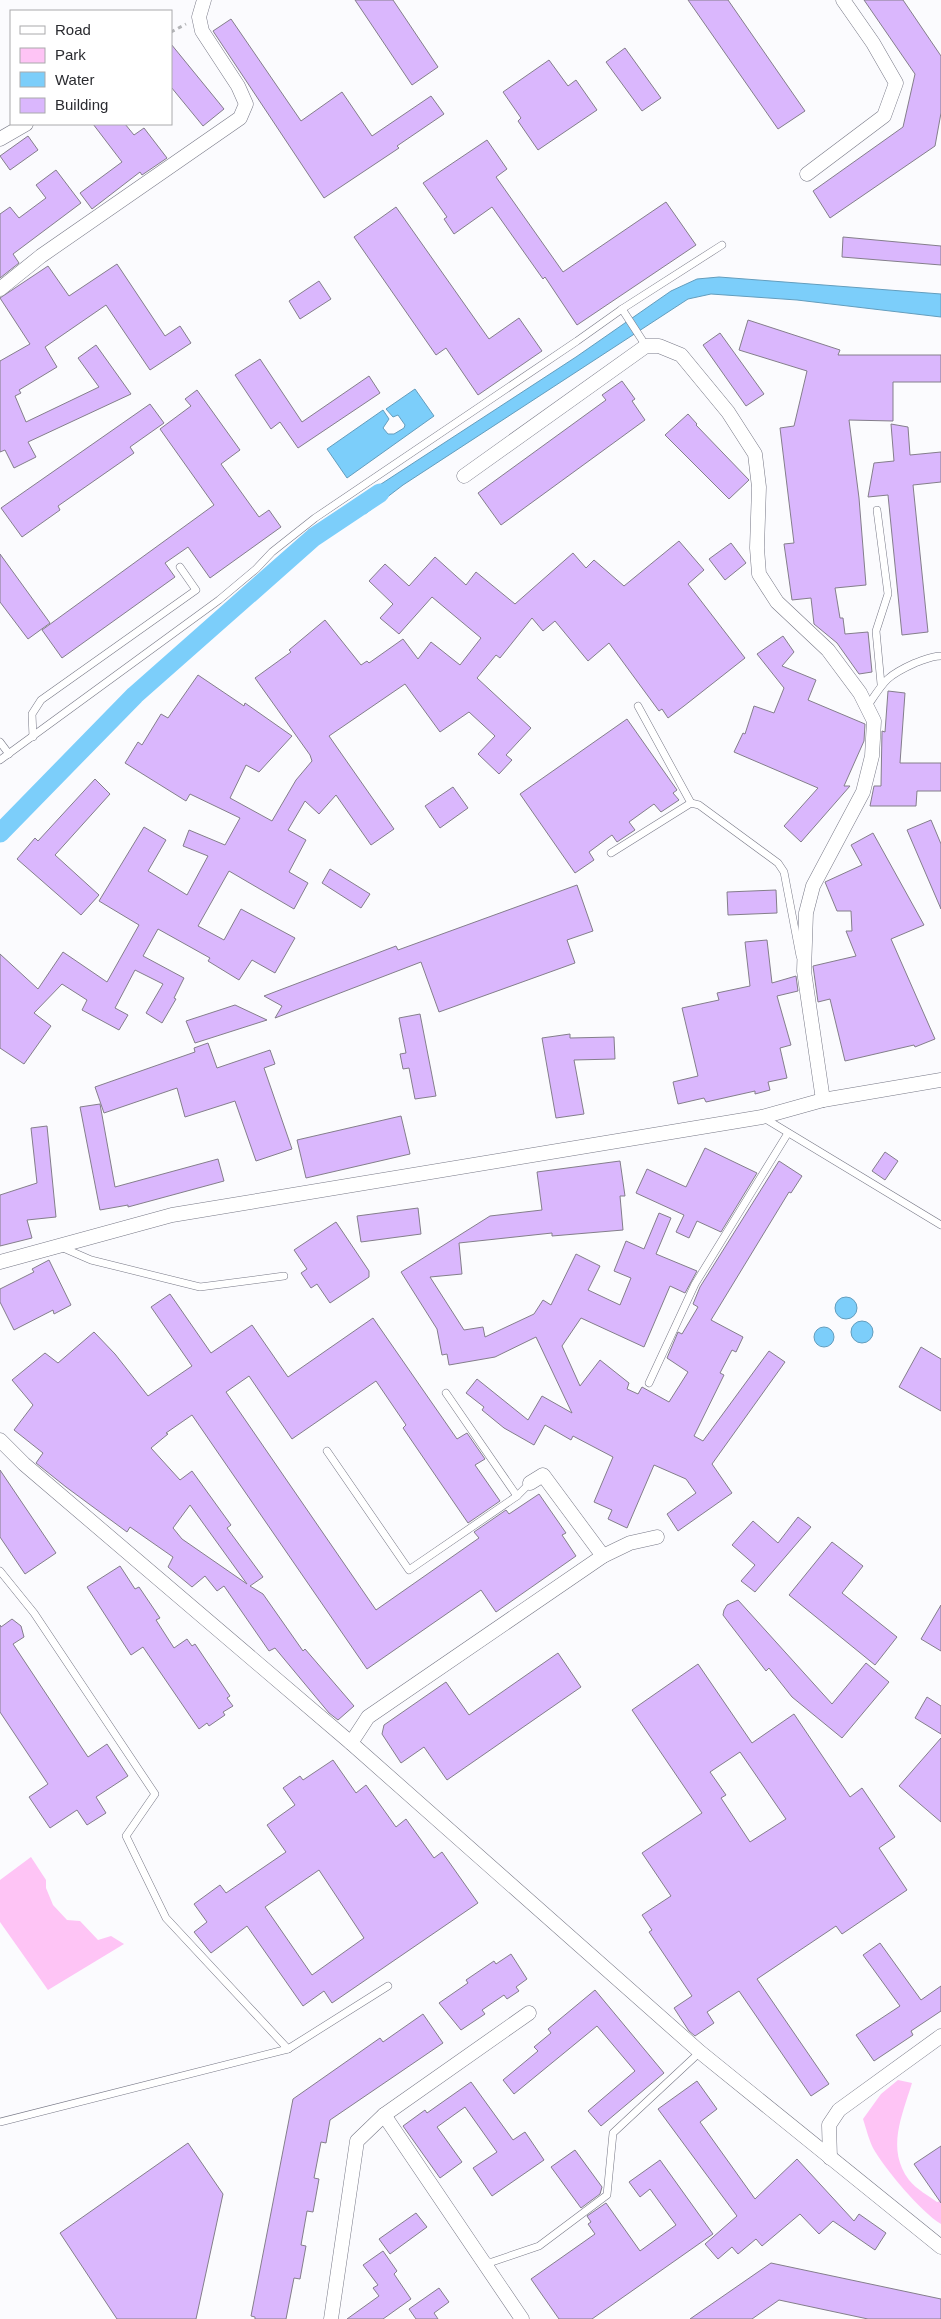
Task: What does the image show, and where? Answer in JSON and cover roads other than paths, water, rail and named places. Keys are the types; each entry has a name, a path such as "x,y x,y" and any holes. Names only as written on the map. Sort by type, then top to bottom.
{"street":[{"path":"0,289 41,256 240,118 246,104 238,86 202,32 199,17 204,0"},
{"path":"807,174 884,116 896,83 873,43 843,0"},
{"path":"0,139 24,125"},
{"path":"464,476 643,340 681,355 728,412 755,454 760,487 757,548 759,574 777,602 828,650 860,694 874,721 872,756 863,792 813,886 806,913 804,971 824,1100"},
{"path":"0,1262 56,1245 172,1215 762,1117 824,1100 941,1080"},
{"path":"0,1440 24,1464 352,1743 700,2052 941,2247"},
{"path":"530,1483 543,1475 602,1556"},
{"path":"352,1743 368,1717 602,1556 630,1543 657,1537"},
{"path":"331,2319 357,2141 384,2115 529,2013"},
{"path":"830,2158 829,2125 839,2110 941,2036"},
{"path":"384,2115 522,2319"}],"lane":[{"path":"0,760 219,600 256,569 272,552 315,518 578,341 622,309 722,245"},
{"path":"622,309 643,340"},
{"path":"877,510 888,594 876,631 881,684"},
{"path":"34,736 32,714 41,700 196,590 180,566"},
{"path":"866,707 881,684 893,673 932,656 941,650"},
{"path":"932,656 941,656"},
{"path":"638,706 691,803 699,806 778,863 784,872 793,928 804,971"},
{"path":"0,742 9,754"},
{"path":"611,853 691,803"},
{"path":"762,1117 941,1225"},
{"path":"648,1383 695,1284 788,1133"},
{"path":"56,1245 91,1260 200,1287 284,1276"},
{"path":"446,1393 517,1496"},
{"path":"327,1452 409,1570 517,1496 530,1483"},
{"path":"0,1571 34,1613 155,1794 126,1836 166,1918 288,2049"},
{"path":"0,2122 288,2049 388,1986"},
{"path":"484,2262 492,2262 539,2246 607,2195 613,2133 700,2052"}],"water":[{"path":"719,277 941,294 941,317 797,300 711,294 688,299 403,485 365,514 355,501 576,357 671,291 697,279"},
{"path":"415,389 434,416 347,478 327,449 383,410 389,419 383,428 388,434 394,434 404,428 405,425 398,415 393,417 386,409"},
{"path":"846,1297 856,1304 857,1308 850,1318 846,1319 836,1312 835,1308 842,1298"},
{"path":"858,1321 866,1321 873,1328 873,1336 866,1343 858,1343 851,1336 851,1328"},
{"path":"824,1327 831,1330 834,1337 831,1344 824,1347 817,1344 814,1337 817,1330"}],"waterway":[{"path":"0,833 135,695 314,537 380,493"}]}
